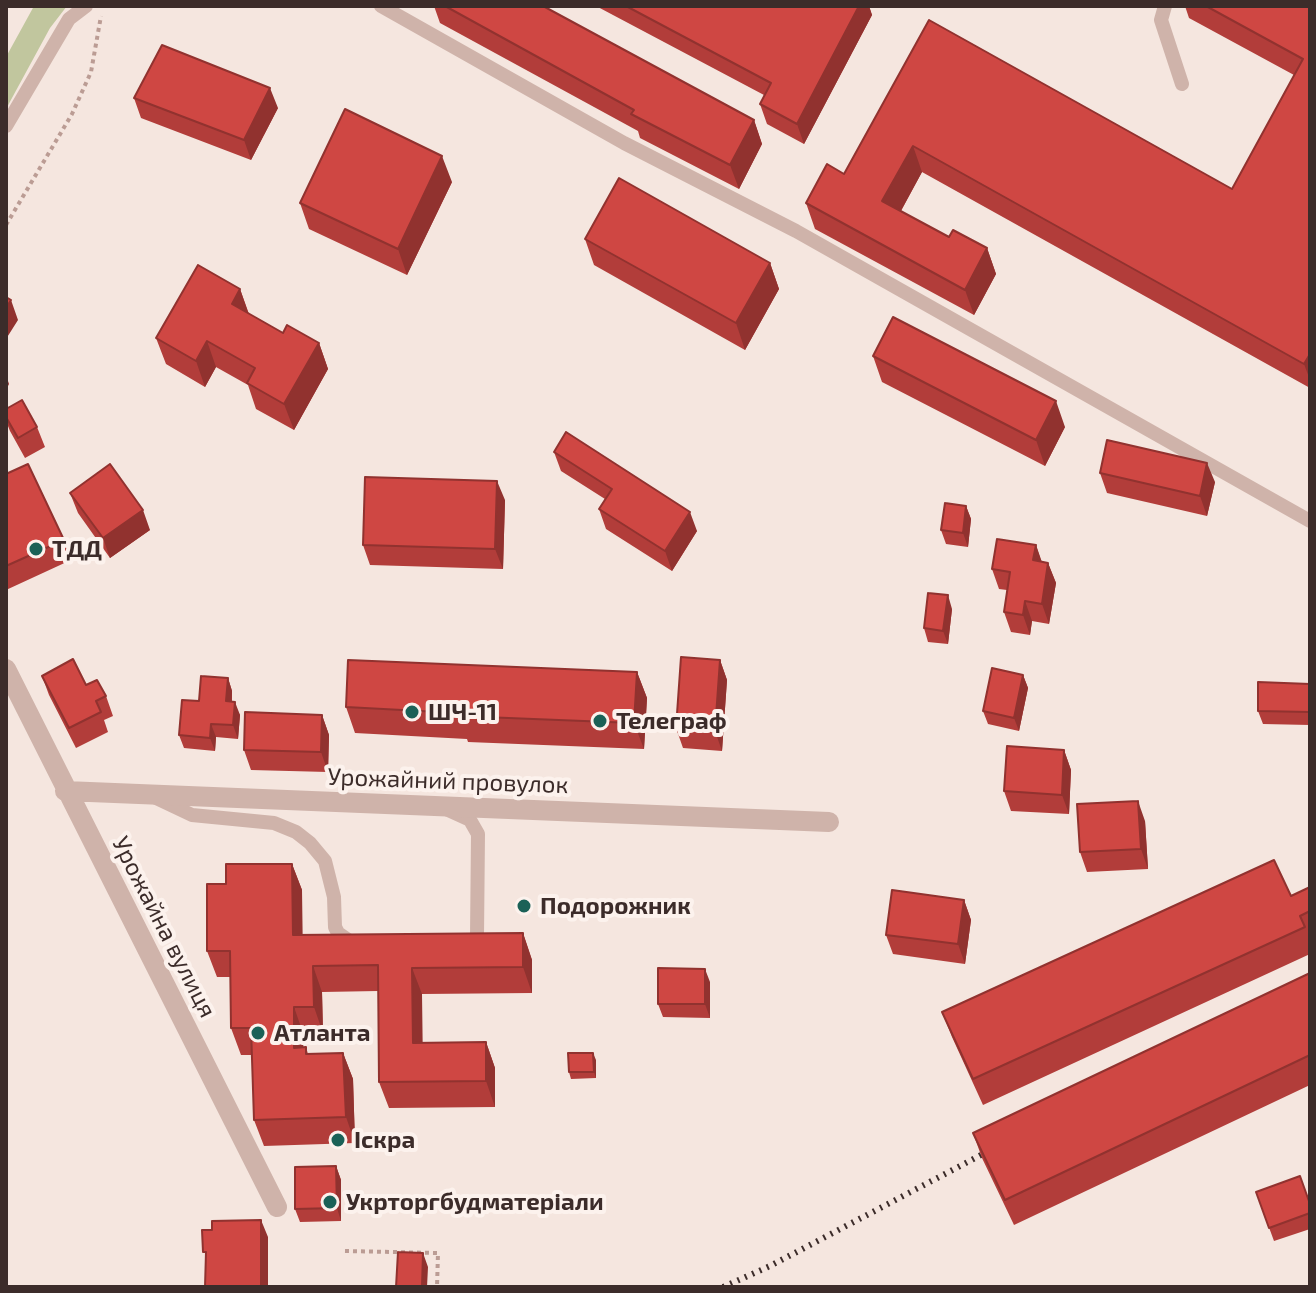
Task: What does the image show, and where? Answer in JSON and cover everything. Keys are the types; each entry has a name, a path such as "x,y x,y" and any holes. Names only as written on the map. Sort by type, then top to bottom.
{"street":[{"name":"Урожайна вулиця","path":"6,669 277,1207"},
{"name":"Урожайний провулок","path":"65,791 829,822"}],"lane":[{"path":"6,126 69,19 86,6"},
{"path":"381,6 624,143 796,231 1310,521"},
{"path":"1165,6 1161,20 1182,84"},
{"path":"150,795 192,815 274,823 296,832 325,861 332,886 338,933 364,948"},
{"path":"437,807 470,820 478,834 477,936 468,947 449,949"}],"path":[{"path":"6,225 72,114 91,72 103,6"},
{"path":"345,1251 438,1253 437,1287"}],"green space":[{"path":"34,6 67,6 50,28 6,109 6,57"}],"building":[{"path":"445,6 543,6 754,120 730,165 631,114 634,110"},
{"path":"626,6 859,6 797,124 760,104 771,83"},
{"path":"1206,6 1310,6 1310,354 1304,364 913,146 882,201 949,237 953,230 987,248 965,290 806,203 827,164 844,174 929,20 1232,189 1303,59"},
{"path":"162,45 270,88 244,140 134,98"},
{"path":"345,109 442,156 398,249 300,203"},
{"path":"619,178 770,263 736,323 585,239"},
{"path":"198,265 240,289 232,304 283,333 287,325 319,343 284,404 247,383 255,368 207,341 196,361 156,338"},
{"path":"893,317 1056,401 1036,440 873,356"},
{"path":"22,400 37,427 18,438 6,417 6,409"},
{"path":"566,432 690,512 665,551 599,509 612,489 554,452"},
{"path":"1107,440 1207,463 1200,496 1100,473"},
{"path":"28,464 64,540 6,566 6,474"},
{"path":"110,464 143,510 103,538 70,493"},
{"path":"365,477 497,481 495,549 363,545"},
{"path":"945,503 966,506 963,533 941,530"},
{"path":"997,539 1036,545 1033,560 1048,563 1042,604 1025,601 1023,615 1004,612 1010,572 992,569"},
{"path":"928,593 948,595 943,631 924,628"},
{"path":"681,657 720,660 715,731 676,728"},
{"path":"73,659 86,685 97,680 106,696 96,701 101,712 69,728 42,676"},
{"path":"348,660 637,672 634,723 458,716 458,713 346,707"},
{"path":"992,668 1023,675 1014,718 983,711"},
{"path":"201,676 228,678 226,701 235,702 233,725 211,724 210,738 179,735 182,700 199,701"},
{"path":"1258,682 1310,684 1310,712 1258,711"},
{"path":"245,712 322,715 321,752 244,750"},
{"path":"1007,746 1064,750 1062,795 1004,791"},
{"path":"1138,801 1141,849 1080,852 1077,804"},
{"path":"1274,860 1291,896 1310,887 1310,911 1300,916 1305,927 973,1079 942,1012"},
{"path":"226,864 292,864 293,935 523,933 523,967 412,968 413,1043 486,1042 486,1081 379,1082 378,965 313,966 314,1007 294,1007 294,1048 306,1047 306,1054 343,1053 346,1117 254,1120 251,1028 231,1028 230,951 207,951 207,884 226,884"},
{"path":"892,890 964,900 958,944 886,935"},
{"path":"658,968 705,969 705,1004 658,1004"},
{"path":"1310,973 1310,1055 1005,1200 973,1133"},
{"path":"568,1053 593,1053 594,1072 569,1072"},
{"path":"336,1166 337,1208 295,1209 295,1167"},
{"path":"1300,1176 1310,1213 1269,1228 1256,1192"},
{"path":"261,1220 261,1287 205,1287 206,1252 203,1252 202,1230 212,1230 212,1221"},
{"path":"398,1252 423,1253 422,1287 396,1287"}],"railway":[{"path":"723,1287 770,1266 1000,1145"}],"place":[{"name":"ТДД","path":"36,549"},
{"name":"ШЧ-11","path":"412,712"},
{"name":"Телеграф","path":"600,721"},
{"name":"Подорожник","path":"524,906"},
{"name":"Атланта","path":"258,1033"},
{"name":"Іскра","path":"338,1140"},
{"name":"Укрторгбудматеріали","path":"330,1202"}]}
